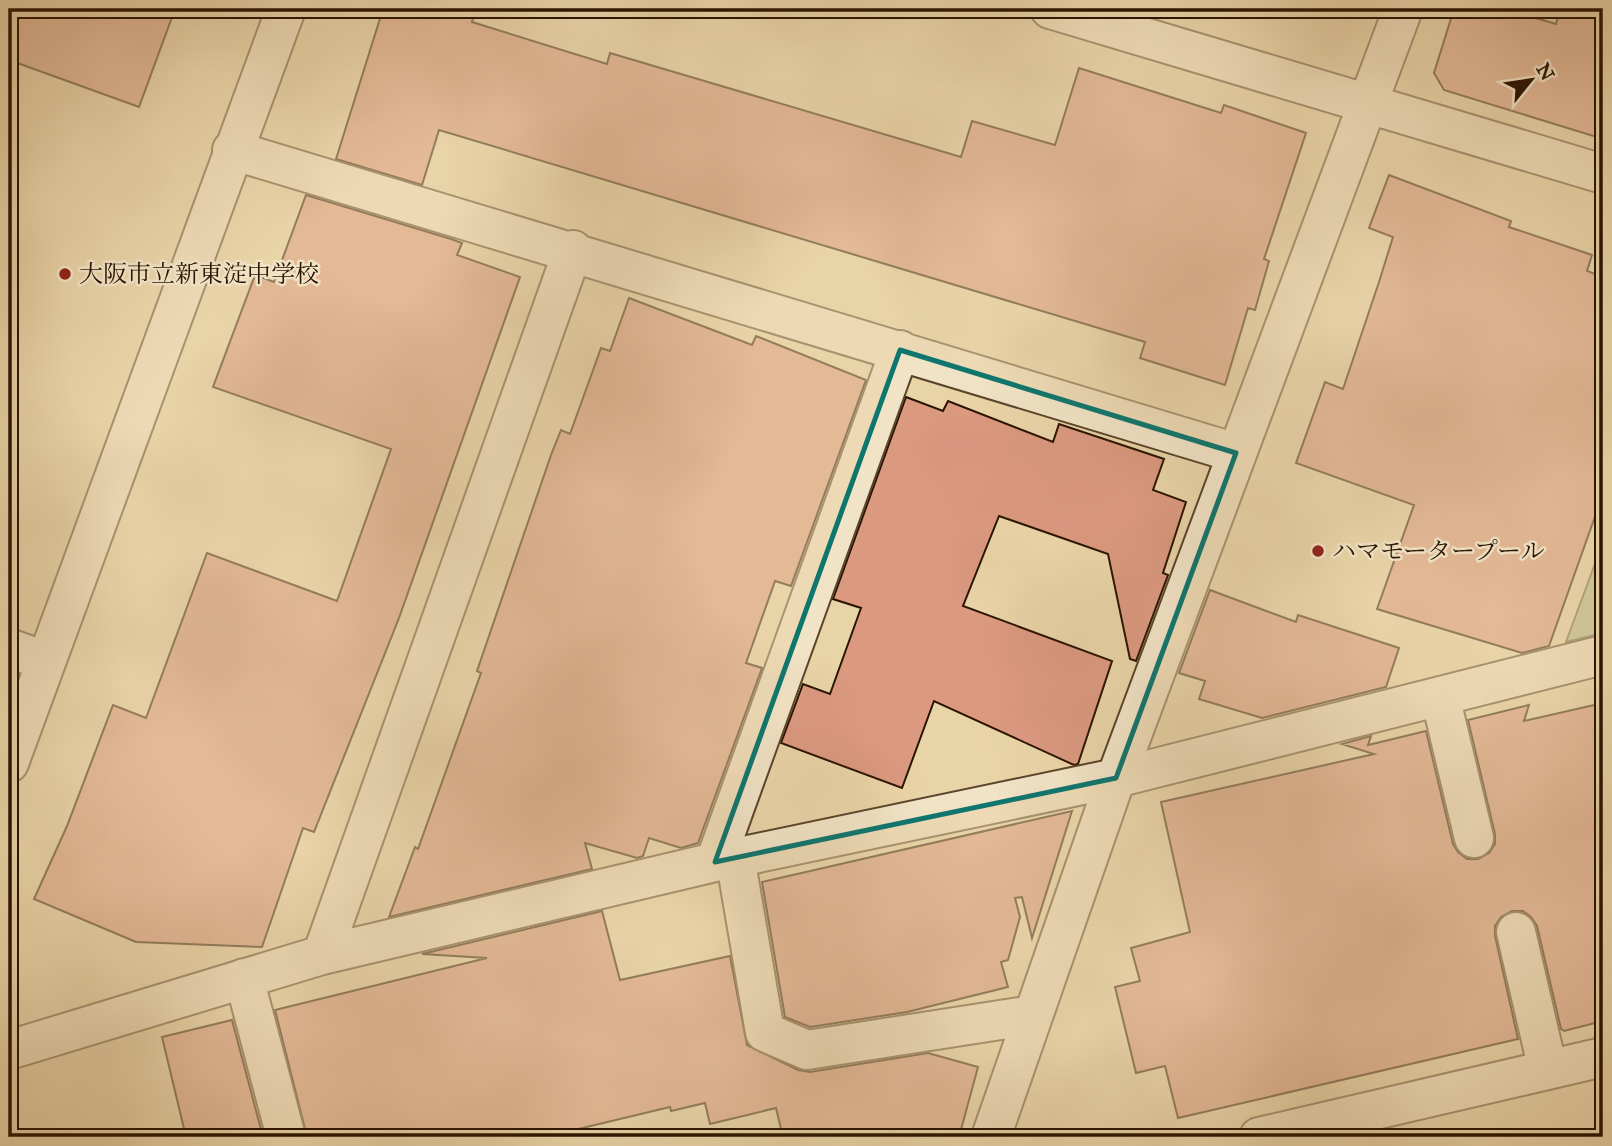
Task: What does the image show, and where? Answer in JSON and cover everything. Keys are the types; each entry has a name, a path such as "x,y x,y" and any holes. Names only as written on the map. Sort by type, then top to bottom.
{"street":[{"path":"9,763 286,9"},
{"path":"1050,9 1603,174"},
{"path":"991,1137 1116,778 1403,9"},
{"path":"232,150 573,250 1236,453"},
{"path":"322,955 573,250"},
{"path":"900,350 725,859 765,1032 807,1050 1033,1016"},
{"path":"9,648 45,661"},
{"path":"9,1050 322,955 725,859 1116,778 1603,655"},
{"path":"1440,696 1474,838"},
{"path":"1517,932 1548,1070"},
{"path":"244,978 286,1137"},
{"path":"1259,1137 1360,1126 1548,1070 1603,1057"}],"highlighted area":[{"path":"900,350 1236,453 1116,778 715,862"}],"green space":[{"path":"1603,542 1603,633 1566,642"}],"building":[{"path":"9,9 175,9 139,107 9,60"},
{"path":"383,9 476,9 472,22 607,64 610,53 961,157 972,121 1055,145 1079,68 1221,113 1224,105 1306,133 1264,259 1269,261 1255,310 1248,308 1225,385 1140,358 1145,342 439,130 422,185 336,159"},
{"path":"1454,9 1505,9 1556,24 1560,9 1603,9 1603,139 1444,90 1434,73"},
{"path":"1389,175 1511,221 1509,227 1592,255 1587,271 1603,277 1603,494 1549,646 1522,653 1377,609 1414,505 1296,463 1325,382 1343,389 1379,282 1393,237 1369,228"},
{"path":"306,195 462,243 457,255 520,277 399,618 314,832 303,828 262,947 136,942 34,899 67,826 113,705 146,718 207,553 337,601 391,449 213,387 255,275 274,282"},
{"path":"629,298 752,345 756,336 866,380 791,586 775,581 746,663 762,668 698,843 681,848 649,838 643,856 637,858 585,843 592,869 389,917 415,847 418,849 481,673 477,671 551,455 561,430 570,434 601,348 610,351"},
{"path":"906,397 943,411 948,401 1053,442 1059,424 1164,459 1153,490 1186,502 1163,573 1168,575 1136,661 1130,659 1108,554 999,516 963,606 1112,661 1078,764 1074,765 934,701 902,788 781,743 803,684 830,694 861,608 833,599"},
{"path":"1210,590 1296,622 1298,615 1399,648 1386,687 1262,718 1199,699 1205,681 1179,673"},
{"path":"1603,703 1603,1021 1564,1031 1561,1029 1537,926 1523,911 1512,911 1501,917 1495,926 1495,936 1518,1039 1178,1118 1165,1066 1136,1073 1115,987 1140,981 1131,948 1190,932 1161,802 1374,754 1342,744 1371,736 1368,745 1426,731 1453,844 1467,859 1478,859 1489,853 1495,844 1495,834 1468,720 1529,705 1524,721"},
{"path":"1072,811 1032,938 1022,897 1015,898 1020,917 1008,960 1001,962 1008,987 907,1012 810,1027 785,1017 762,882"},
{"path":"602,911 620,980 730,956 747,1045 798,1070 810,1072 928,1053 978,1067 959,1137 783,1137 776,1108 710,1124 705,1103 671,1111 670,1107 545,1137 307,1137 275,1010 487,958 422,954"},
{"path":"232,1020 263,1137 186,1137 162,1037"}],"place":[{"name":"大阪市立新東淀中学校","path":"65,274"},
{"name":"ハマモータープール","path":"1318,551"}]}
